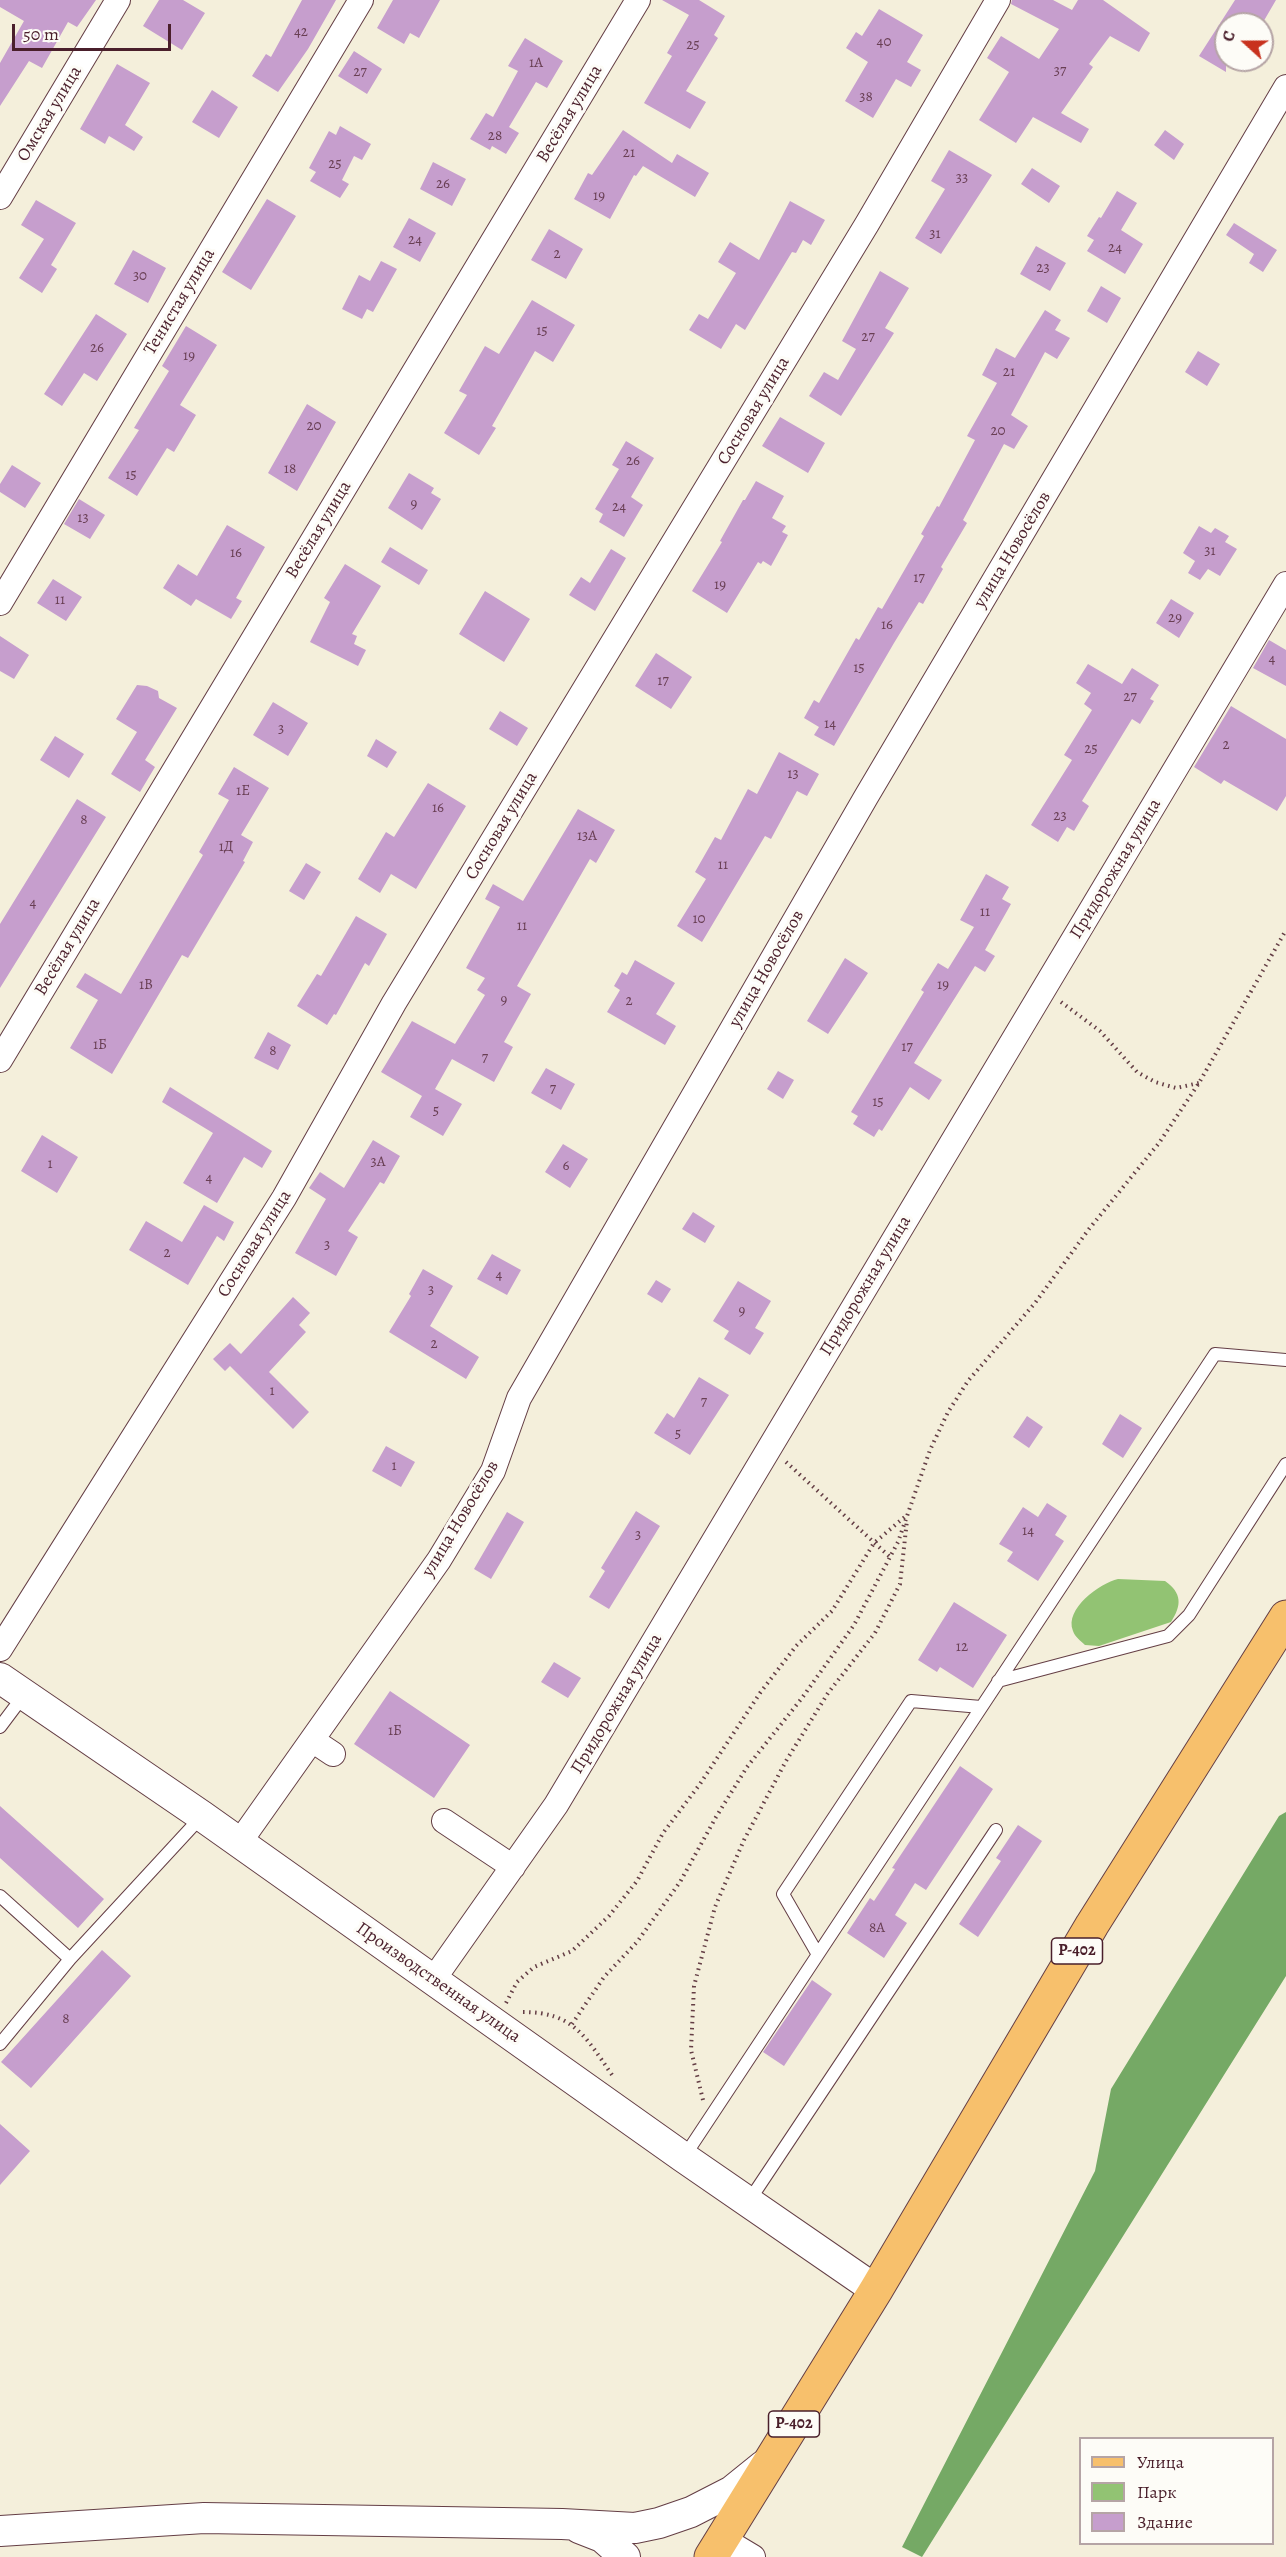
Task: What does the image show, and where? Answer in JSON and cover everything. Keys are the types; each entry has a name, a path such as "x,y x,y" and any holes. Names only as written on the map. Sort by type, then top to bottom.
{"main road":[{"name":"Р-402","path":"717,2548 876,2290 1092,1925 1286,1617"}],"street":[{"name":"Омская улица","path":"0,197 118,0"},
{"name":"Тенистая улица","path":"0,603 361,0"},
{"name":"Весёлая улица","path":"0,1060 638,0"},
{"name":"Сосновая улица","path":"0,1648 284,1198 394,1003 867,224 998,0"},
{"name":"улица Новосёлов","path":"239,1843 439,1560 494,1471 519,1398 866,797 1286,87"},
{"name":"Придорожная улица","path":"433,1980 556,1805 1286,584"},
{"name":"Производственная улица","path":"0,1677 201,1816 748,2203 876,2290"},
{"path":"312,1740 333,1754"},
{"path":"444,1821 513,1868"},
{"path":"0,2531 204,2518 562,2524 635,2528 691,2512 732,2492 774,2457"},
{"path":"562,2524 584,2529 602,2537 625,2557"},
{"path":"717,2548 753,2557"}],"lane":[{"path":"683,2157 1215,1354 1286,1360"},
{"path":"998,1681 1168,1636 1189,1615 1286,1464"},
{"path":"0,1727 24,1695"},
{"path":"817,1953 783,1894 891,1730 911,1701 981,1707"},
{"path":"0,2044 70,1959 201,1816"},
{"path":"748,2203 996,1830"},
{"path":"0,1896 70,1959"}],"path":[{"path":"572,2024 604,1977 637,1942 680,1882 716,1816 747,1767 802,1698 855,1625 890,1557 908,1514 930,1450 948,1412 968,1382 1035,1303 1089,1229 1159,1143 1199,1083 1286,930"},
{"path":"1044,989 1100,1031 1137,1072 1155,1082 1176,1088 1199,1083"},
{"path":"770,1447 890,1557"},
{"path":"504,2006 517,1982 534,1967 572,1951 609,1916 637,1881 663,1833 700,1784 760,1694 796,1646 832,1611 874,1542 908,1514"},
{"path":"707,2120 691,2050 694,1986 715,1908 744,1840 786,1761 828,1693 875,1633 900,1584 908,1514"}],"green space":[{"path":"1118,1579 1165,1581 1177,1595 1178,1605 1175,1616 1171,1622 1099,1646 1085,1645 1073,1631 1074,1614 1093,1591"},
{"path":"1286,1812 1286,1976 922,2557 902,2547 1095,2171 1111,2089 1279,1816"}],"building":[{"path":"0,0 96,0 77,27 68,22 42,68 29,61 0,106 0,63 24,21 0,7"},
{"path":"159,0 183,0 205,13 182,50 143,26"},
{"path":"302,0 336,0 308,49 278,92 252,76 266,54 271,57"},
{"path":"393,0 440,0 419,38 410,33 404,44 377,28"},
{"path":"662,0 699,0 725,16 714,35 718,38 686,91 706,102 690,129 644,103 672,56 667,53 689,15"},
{"path":"1012,0 1053,0 1072,10 1078,0 1103,0 1150,33 1139,52 1110,36 1089,64 1093,67 1061,113 1089,129 1081,143 1033,117 1016,143 979,120 1009,72 987,58 1001,36 1039,59 1059,29 1011,4"},
{"path":"1235,0 1276,0 1269,12 1227,12"},
{"path":"879,9 923,35 907,62 921,70 911,87 896,79 873,118 845,101 868,62 846,48 856,32 862,36"},
{"path":"1214,33 1214,65 1199,56"},
{"path":"525,38 563,61 547,88 536,82 509,127 519,133 506,154 492,146 490,150 470,139 486,113 493,117 518,71 508,66"},
{"path":"354,51 382,69 367,94 338,76"},
{"path":"117,64 150,83 125,125 143,137 134,151 109,136 105,144 80,129"},
{"path":"212,90 238,107 219,138 192,122"},
{"path":"340,126 371,144 362,160 354,156 342,180 349,184 340,198 310,181 316,172 309,168 329,131 336,135"},
{"path":"623,130 672,163 677,154 709,173 695,197 643,166 636,176 634,175 610,219 574,199 588,173 592,175"},
{"path":"1165,130 1184,144 1174,160 1154,145"},
{"path":"949,150 992,175 941,254 915,238 945,189 931,181"},
{"path":"433,162 466,179 452,206 420,189"},
{"path":"1032,168 1060,186 1049,203 1021,184"},
{"path":"1117,191 1137,203 1121,230 1143,244 1125,274 1087,251 1094,240 1087,236"},
{"path":"267,199 296,216 251,290 222,272"},
{"path":"36,200 76,223 51,265 57,269 42,293 19,278 44,239 21,225"},
{"path":"790,201 825,220 811,245 803,240 796,253 792,252 745,330 736,324 721,349 689,330 699,314 708,319 736,273 718,262 730,242 759,260"},
{"path":"409,218 436,233 420,262 393,247"},
{"path":"1234,223 1277,250 1263,272 1249,263 1254,254 1226,235"},
{"path":"549,229 583,249 566,279 531,260"},
{"path":"1036,246 1066,263 1050,291 1020,274"},
{"path":"133,250 166,268 148,303 114,284"},
{"path":"381,261 397,269 373,312 367,309 362,319 342,309 359,275 370,281"},
{"path":"880,271 909,288 885,328 894,333 841,416 809,396 824,372 838,380 856,349 842,341"},
{"path":"1101,286 1121,298 1107,323 1087,311"},
{"path":"532,300 575,325 553,362 535,351 492,426 496,428 479,455 444,433 467,395 459,391 485,346 499,354"},
{"path":"1045,310 1061,320 1055,330 1070,338 1057,359 1045,352 1011,415 1028,426 1014,449 1004,444 963,520 967,523 941,567 943,569 923,604 919,602 834,746 814,735 819,727 804,718 814,700 819,703 856,638 859,640 878,607 882,609 924,536 921,534 937,506 939,507 975,440 967,436 997,383 982,375 996,348 1015,358"},
{"path":"96,314 127,334 97,381 84,373 62,406 44,394"},
{"path":"186,326 217,345 180,405 196,415 174,452 167,448 137,496 108,478 139,430 134,428 169,371 162,366"},
{"path":"1198,351 1220,364 1207,386 1185,372"},
{"path":"307,404 336,422 297,491 268,473"},
{"path":"780,417 825,443 808,473 762,446"},
{"path":"626,441 654,458 631,497 643,505 624,537 599,522 603,514 595,509 619,469 612,465"},
{"path":"12,465 41,483 25,508 0,492 0,484"},
{"path":"409,473 434,488 431,493 441,499 422,530 388,508"},
{"path":"756,481 784,496 772,518 786,526 782,532 788,535 771,566 763,561 761,564 758,562 727,613 692,591"},
{"path":"79,499 105,515 90,539 64,524"},
{"path":"227,525 265,547 236,598 242,601 231,619 196,599 191,606 163,588 178,564 197,576"},
{"path":"1199,526 1211,533 1215,528 1229,536 1225,542 1237,549 1220,576 1208,569 1200,580 1188,573 1195,561 1183,553"},
{"path":"390,547 428,570 419,585 381,562"},
{"path":"611,549 626,558 595,611 569,595 581,577 590,583"},
{"path":"345,564 381,586 352,634 357,636 354,644 366,650 358,666 310,642 330,602 324,598"},
{"path":"53,579 82,597 66,621 37,603"},
{"path":"485,591 530,619 504,662 459,634"},
{"path":"1171,599 1194,613 1179,638 1156,623"},
{"path":"0,636 29,655 14,679 0,671"},
{"path":"1269,640 1286,650 1286,686 1253,668"},
{"path":"656,653 692,677 671,709 635,686"},
{"path":"1088,664 1122,684 1132,668 1159,685 1150,699 1154,701 1140,724 1132,719 1082,801 1089,806 1074,831 1067,827 1058,842 1031,825 1072,760 1064,755 1092,710 1084,704 1091,693 1076,683"},
{"path":"137,685 158,691 159,698 177,708 145,760 155,767 140,792 111,774 137,732 116,719"},
{"path":"273,702 308,723 288,756 253,735"},
{"path":"1231,706 1286,739 1286,796 1277,811 1224,780 1221,784 1194,767"},
{"path":"500,711 528,728 517,746 489,729"},
{"path":"55,736 84,754 69,778 40,760"},
{"path":"376,739 397,752 387,768 367,756"},
{"path":"779,752 819,774 807,796 797,791 771,839 765,836 702,942 677,926 706,879 695,872 715,837 721,840 748,789 757,794"},
{"path":"234,767 269,788 241,835 253,842 243,861 245,862 188,958 182,955 112,1074 70,1048 98,1000 76,987 85,973 121,994 203,855 199,852 229,800 218,794"},
{"path":"428,783 466,806 416,889 391,874 380,893 358,879 386,832 394,837"},
{"path":"77,799 106,817 0,988 0,924"},
{"path":"578,809 615,830 596,863 590,859 517,986 531,994 504,1042 513,1047 494,1082 452,1059 435,1089 462,1104 443,1136 410,1117 422,1096 381,1072 412,1021 455,1044 485,995 477,990 485,978 466,968 500,907 485,899 493,884 523,901"},
{"path":"306,863 321,872 304,900 289,891"},
{"path":"986,874 1009,887 1002,899 1011,904 985,950 995,956 985,972 975,966 914,1063 942,1080 929,1100 910,1087 882,1131 879,1129 874,1137 853,1124 858,1116 851,1112 924,992 921,990 938,963 948,969 974,927 960,920"},
{"path":"356,916 387,934 369,966 365,963 336,1015 334,1014 327,1025 297,1006 317,974 321,976"},
{"path":"845,958 868,973 828,1034 807,1021"},
{"path":"635,960 675,983 656,1014 676,1026 665,1045 607,1012 620,990 614,986 622,972 627,975"},
{"path":"268,1032 291,1045 278,1070 254,1058"},
{"path":"546,1068 575,1084 561,1110 531,1093"},
{"path":"778,1071 794,1080 783,1099 767,1089"},
{"path":"170,1087 272,1151 262,1168 244,1157 217,1203 183,1183 213,1133 162,1102"},
{"path":"42,1135 78,1157 57,1193 21,1171"},
{"path":"373,1140 400,1156 384,1184 380,1182 348,1231 358,1237 336,1276 295,1253 326,1199 309,1188 320,1172 344,1188"},
{"path":"563,1144 588,1159 570,1188 545,1172"},
{"path":"204,1205 234,1222 224,1241 217,1236 188,1285 129,1250 146,1221 182,1242"},
{"path":"693,1212 715,1226 705,1243 682,1229"},
{"path":"492,1254 521,1270 507,1295 477,1279"},
{"path":"423,1269 453,1286 430,1326 479,1357 466,1379 389,1332 411,1296 409,1294"},
{"path":"656,1280 671,1289 662,1303 647,1294"},
{"path":"738,1281 771,1301 755,1328 764,1333 750,1355 724,1339 729,1331 713,1321"},
{"path":"293,1297 310,1313 299,1325 306,1332 269,1372 309,1412 293,1429 230,1366 225,1371 213,1359 230,1343 241,1354"},
{"path":"699,1377 729,1395 690,1455 654,1433 667,1413 674,1418"},
{"path":"1120,1414 1142,1428 1123,1458 1102,1444"},
{"path":"1027,1416 1043,1427 1029,1448 1013,1437"},
{"path":"386,1446 415,1462 401,1487 372,1471"},
{"path":"1047,1503 1067,1516 1055,1535 1064,1541 1038,1581 1007,1561 1013,1552 999,1544 1023,1507 1038,1517"},
{"path":"636,1511 660,1526 609,1609 589,1597 605,1571 601,1568"},
{"path":"507,1512 524,1522 491,1579 474,1569"},
{"path":"954,1602 1007,1635 973,1688 940,1667 937,1672 918,1660"},
{"path":"554,1662 581,1678 568,1698 541,1682"},
{"path":"390,1691 470,1745 434,1798 354,1744"},
{"path":"960,1766 993,1789 926,1890 915,1883 895,1915 907,1923 884,1958 847,1933 870,1898 874,1901 895,1869 892,1868"},
{"path":"0,1806 104,1899 78,1928 0,1858"},
{"path":"1018,1825 1042,1841 978,1937 959,1924 1001,1861 996,1858"},
{"path":"102,1950 131,1976 31,2088 1,2062"},
{"path":"812,1980 832,1994 784,2066 763,2052"},
{"path":"0,2124 30,2151 0,2185"}]}
